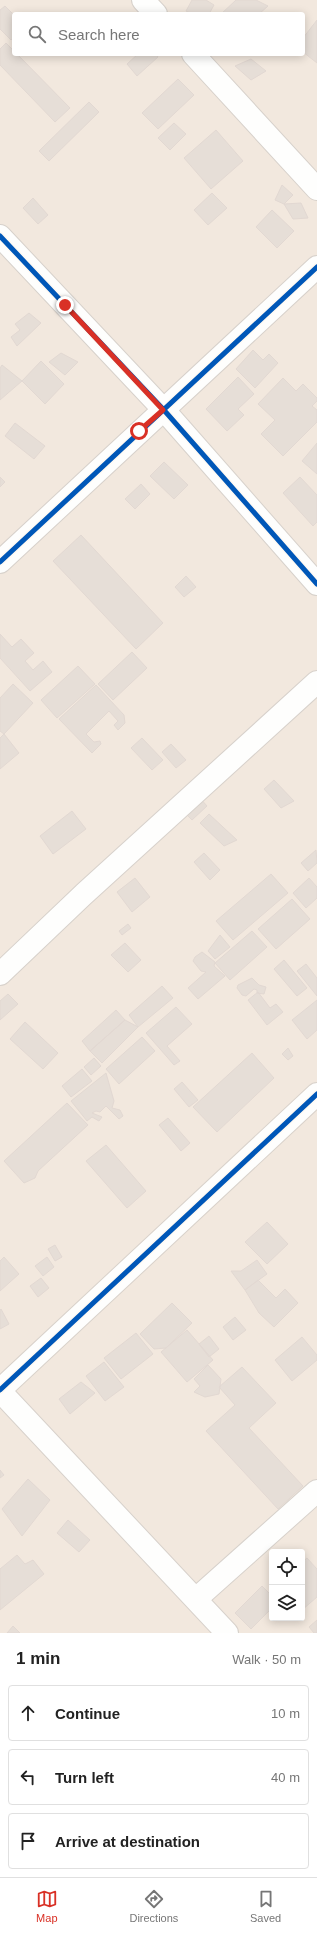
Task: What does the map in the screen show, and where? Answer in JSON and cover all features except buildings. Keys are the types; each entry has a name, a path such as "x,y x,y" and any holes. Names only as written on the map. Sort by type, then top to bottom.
{"street":[{"path":"143,0 154,12"},
{"path":"195,56 317,189"},
{"path":"0,236 163,410 317,584"},
{"path":"0,562 317,267"},
{"path":"0,974 84,894 317,682"},
{"path":"227,1633 0,1390 317,1094"},
{"path":"196,1599 317,1491"}],"shaded area":[{"path":"0,0 317,0 317,1633 0,1633"}],"cycle path":[{"path":"0,236 163,409 317,584"},
{"path":"0,562 317,267"},
{"path":"0,1390 317,1094"}],"route":[{"path":"65,305 163,410 139,431"}]}
